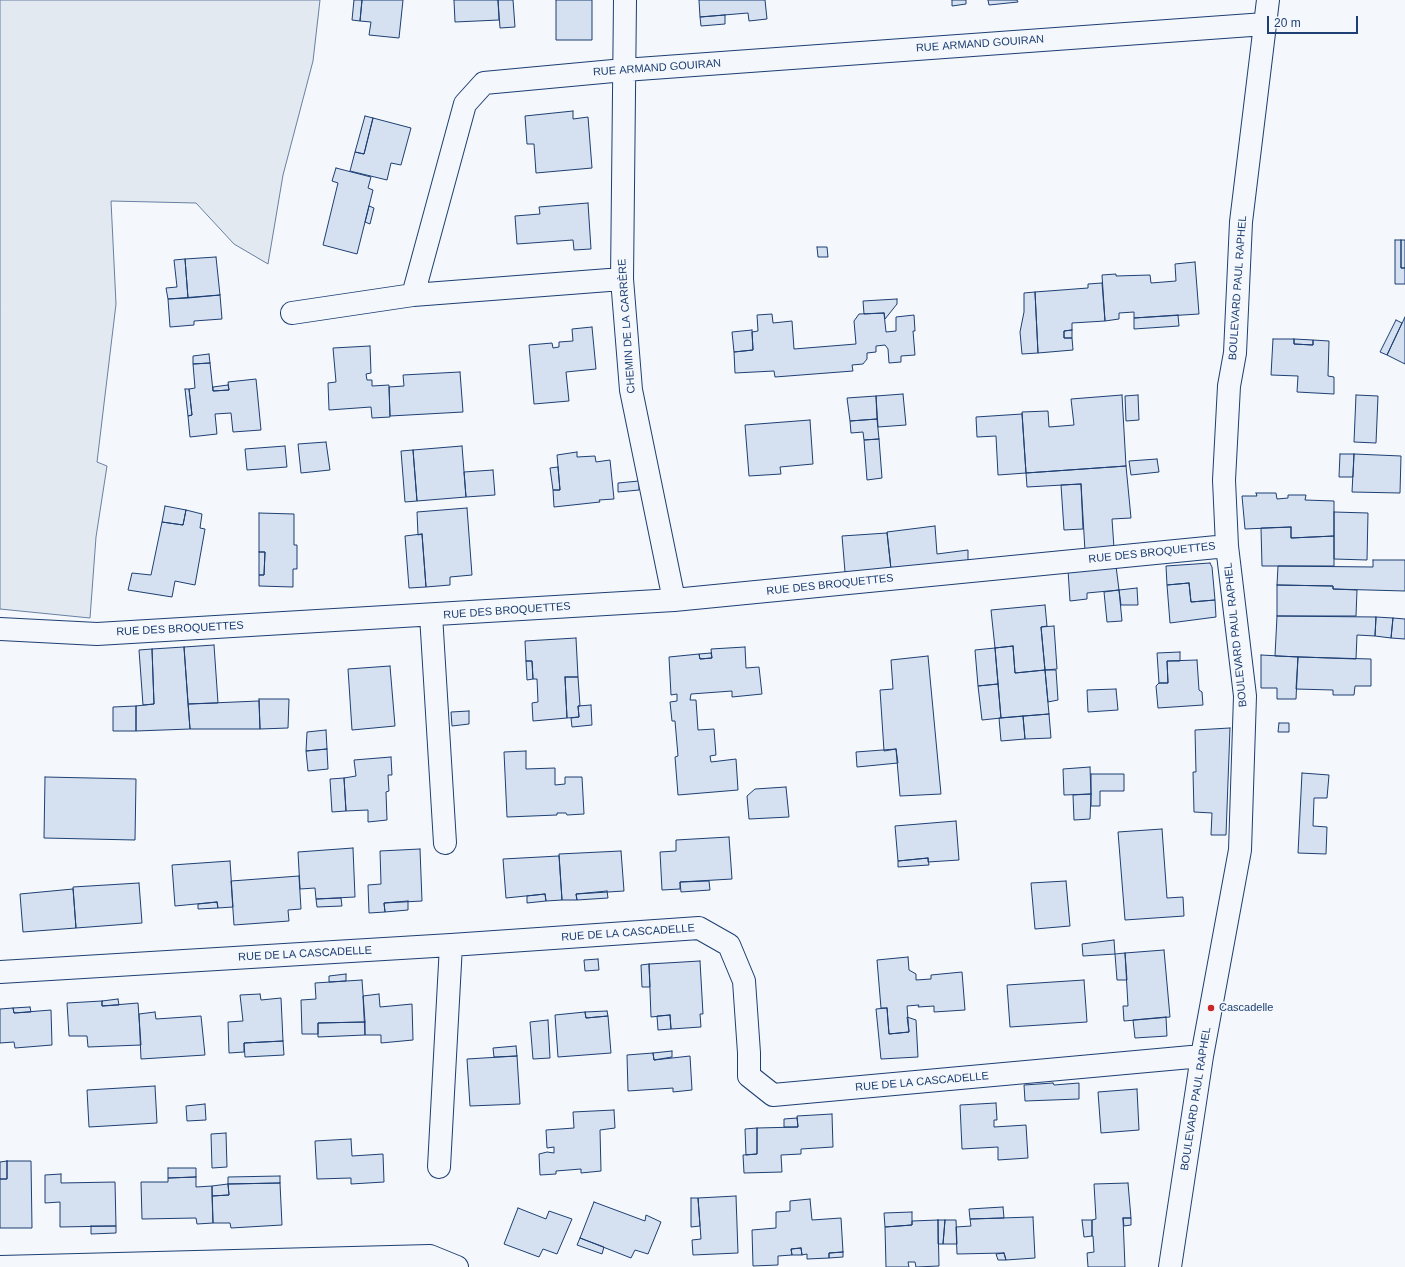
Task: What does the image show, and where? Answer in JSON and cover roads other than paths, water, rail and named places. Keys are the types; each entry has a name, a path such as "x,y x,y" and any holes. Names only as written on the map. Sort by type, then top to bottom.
{"street":[{"name":"CHEMIN DE LA CARRÈRE","path":"626,0 622,279 631,390 674,600"},
{"name":"BOULEVARD PAUL RAPHEL","path":"1170,1267 1202,1056 1240,850 1244,696 1227,546 1224,480 1229,386 1235,353 1241,222 1268,0"},
{"name":"RUE ARMAND GOUIRAN","path":"413,295 465,104 484,83 624,70 1265,24"},
{"path":"292,314 413,295 622,279"},
{"name":"RUE DES BROQUETTES","path":"0,629 97,634 674,600 1227,546"},
{"name":"RUE DES BROQUETTES","path":"431,615 445,843"},
{"name":"RUE DE LA CASCADELLE","path":"0,972 451,945 699,928 729,945 744,981 749,1053 749,1076 773,1095 1202,1056"},
{"path":"439,1167 451,945"},
{"path":"0,1267 430,1256 457,1267"}],"place":[{"name":"Cascadelle","path":"1211,1008"}]}
